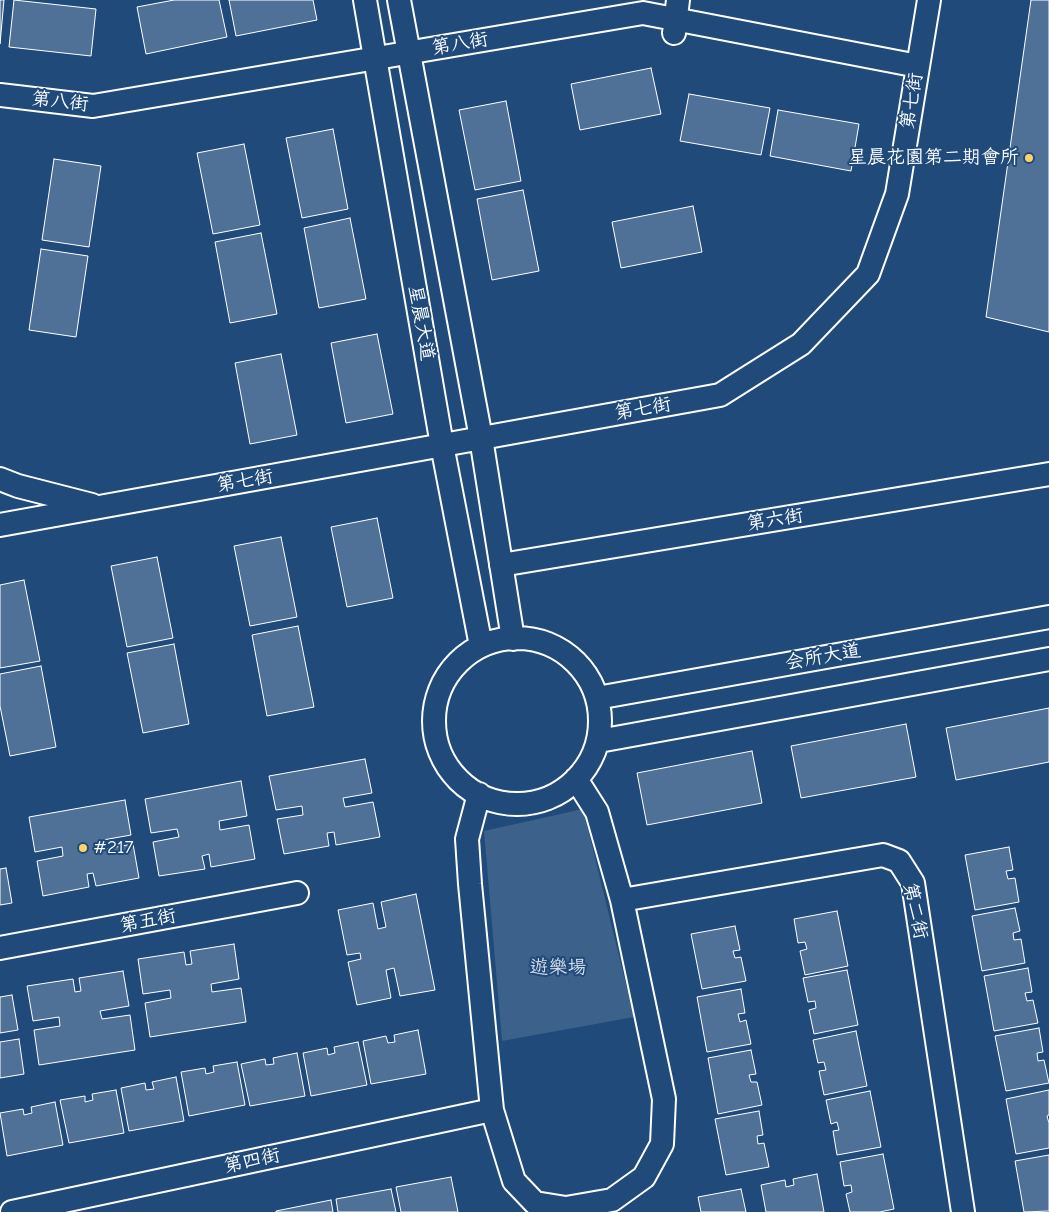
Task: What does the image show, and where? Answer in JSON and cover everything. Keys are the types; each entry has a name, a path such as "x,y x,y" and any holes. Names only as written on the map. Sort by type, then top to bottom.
{"street":[{"name":"星晨大道","path":"365,0 442,445 481,646"},
{"name":"星晨大道","path":"399,0 481,438 513,638"},
{"name":"第七街","path":"0,525 720,395 800,344 868,274 897,194 929,0"},
{"name":"第八街","path":"0,95 93,106 643,13 918,66"},
{"name":"第六街","path":"502,565 1049,474"},
{"name":"第七街","path":"0,479 18,486 100,507"},
{"name":"会所大道","path":"597,698 1049,617"},
{"path":"525,637 553,645 577,661 593,684 601,712 599,740 588,767 568,788 542,801 513,804 487,799 464,785 446,766 436,741 434,715 440,689 454,666 474,649 481,646 499,639 525,637"},
{"path":"599,740 1049,659"},
{"path":"479,794 467,839 470,884 492,1110 514,1181 535,1203 566,1208 613,1206 644,1178 662,1144 664,1099 622,900 597,812 576,779"},
{"name":"第二街","path":"622,900 883,855 899,861 913,883 963,1212"},
{"name":"第五街","path":"0,948 297,893"},
{"name":"第四街","path":"12,1212 492,1110"}],"green space":[{"name":"遊樂場","path":"583,809 634,1017 502,1041 484,831"}],"building":[{"path":"0,0 4,0 0,44"},
{"path":"14,0 96,9 91,56 9,47"},
{"path":"174,0 219,0 227,37 146,54 137,7"},
{"path":"229,0 313,0 317,20 236,36"},
{"name":"星晨花園第二期會所","path":"1031,0 1049,0 1049,332 986,317"},
{"path":"651,68 661,114 580,130 571,84"},
{"path":"689,94 770,108 761,155 680,141"},
{"path":"506,101 521,181 475,190 459,110"},
{"path":"778,110 859,124 851,171 770,156"},
{"path":"333,129 348,209 302,218 286,138"},
{"path":"244,144 260,225 213,234 197,153"},
{"path":"54,159 101,166 89,247 42,240"},
{"path":"523,190 539,271 492,280 477,199"},
{"path":"693,206 702,252 621,268 612,222"},
{"path":"350,218 366,299 319,308 304,228"},
{"path":"261,233 277,314 230,323 215,242"},
{"path":"41,249 88,256 76,337 29,330"},
{"path":"377,334 393,414 346,423 331,343"},
{"path":"281,354 297,435 250,444 235,363"},
{"path":"377,518 393,598 347,607 331,527"},
{"path":"281,537 297,617 250,626 234,546"},
{"path":"157,557 173,638 127,647 111,566"},
{"path":"24,580 40,661 0,668 0,585"},
{"path":"298,626 314,707 267,716 252,635"},
{"path":"174,644 189,724 143,733 127,653"},
{"path":"41,666 56,747 10,756 0,706 0,674"},
{"path":"1049,708 1049,762 956,780 946,728"},
{"path":"906,724 916,777 801,798 791,746"},
{"path":"752,751 762,803 647,825 637,773"},
{"path":"365,759 372,793 343,798 345,807 373,802 380,837 336,845 334,832 327,833 329,846 284,854 277,819 303,815 302,806 276,810 269,776"},
{"path":"241,781 247,816 219,821 220,830 249,825 255,859 211,867 209,854 202,856 205,869 159,876 153,842 179,837 177,829 151,833 145,799"},
{"name":"#217","path":"125,800 131,835 103,840 105,849 133,844 139,878 96,886 93,873 87,874 89,887 43,896 37,861 63,856 62,847 35,852 29,817"},
{"path":"1009,847 1013,870 1006,871 1008,879 1015,878 1019,902 975,910 965,855"},
{"path":"6,868 12,903 0,905 0,869"},
{"path":"416,894 435,990 400,996 394,968 386,970 391,998 357,1005 348,962 361,959 360,953 347,955 338,910 373,903 378,929 386,927 381,902"},
{"path":"1015,908 1020,931 1013,933 1014,940 1021,939 1025,963 982,971 972,916"},
{"path":"837,911 848,966 805,975 800,951 807,949 805,942 798,943 794,919"},
{"path":"735,926 740,950 733,951 735,958 741,957 746,981 702,989 691,934"},
{"path":"234,944 239,979 211,984 212,992 241,988 246,1022 150,1037 145,1003 171,998 170,990 143,994 138,959 184,952 186,965 192,964 190,951"},
{"path":"1028,968 1032,992 1025,993 1027,1001 1033,1000 1038,1023 994,1031 984,976"},
{"path":"847,970 858,1025 814,1034 809,1010 816,1008 815,1001 808,1002 803,978"},
{"path":"123,971 129,1006 100,1011 102,1019 130,1015 135,1050 39,1065 34,1030 60,1026 59,1017 33,1021 27,986 73,979 75,992 81,991 79,978"},
{"path":"741,989 745,1013 738,1014 740,1022 746,1020 751,1044 707,1052 697,997"},
{"path":"12,995 18,1030 0,1033 0,997"},
{"path":"1039,1028 1043,1052 1037,1053 1038,1061 1044,1060 1049,1083 1006,1091 995,1036"},
{"path":"418,1030 426,1074 371,1084 363,1041 386,1036 388,1043 395,1042 394,1035"},
{"path":"856,1031 867,1086 824,1095 819,1071 826,1070 824,1062 818,1063 813,1040"},
{"path":"19,1039 24,1074 0,1078 0,1042"},
{"path":"358,1042 367,1085 311,1096 303,1053 327,1048 328,1055 335,1053 334,1047"},
{"path":"751,1050 756,1074 749,1075 751,1082 757,1082 762,1105 718,1114 708,1058"},
{"path":"297,1053 305,1096 250,1106 241,1064 265,1059 266,1065 274,1064 273,1058"},
{"path":"237,1062 245,1105 189,1116 181,1072 205,1068 206,1074 214,1072 213,1066"},
{"path":"176,1077 184,1121 129,1131 121,1088 145,1083 146,1090 154,1089 152,1082"},
{"path":"116,1090 124,1133 69,1143 60,1100 85,1096 85,1102 93,1100 92,1094"},
{"path":"1049,1090 1049,1115 1047,1116 1049,1123 1049,1148 1016,1154 1006,1099"},
{"path":"870,1091 881,1147 837,1155 833,1131 839,1130 837,1122 831,1124 826,1100"},
{"path":"55,1102 63,1145 7,1156 0,1113 23,1109 24,1115 32,1113 31,1107"},
{"path":"759,1111 763,1135 757,1136 758,1144 764,1143 769,1167 726,1175 715,1119"},
{"path":"883,1154 894,1209 880,1212 850,1212 846,1194 852,1192 851,1185 844,1186 840,1162"},
{"path":"1049,1155 1049,1211 1024,1212 1015,1161"},
{"path":"817,1174 824,1212 766,1212 761,1185 785,1180 786,1187 794,1185 793,1179"},
{"path":"451,1177 458,1212 401,1212 396,1187"},
{"path":"391,1189 396,1212 338,1212 336,1199"},
{"path":"741,1189 746,1212 701,1212 698,1197"},
{"path":"331,1200 333,1212 276,1212 276,1211"}],"place":[{"name":"星晨花園第二期會所","path":"1029,158"},
{"name":"#217","path":"83,848"}]}
